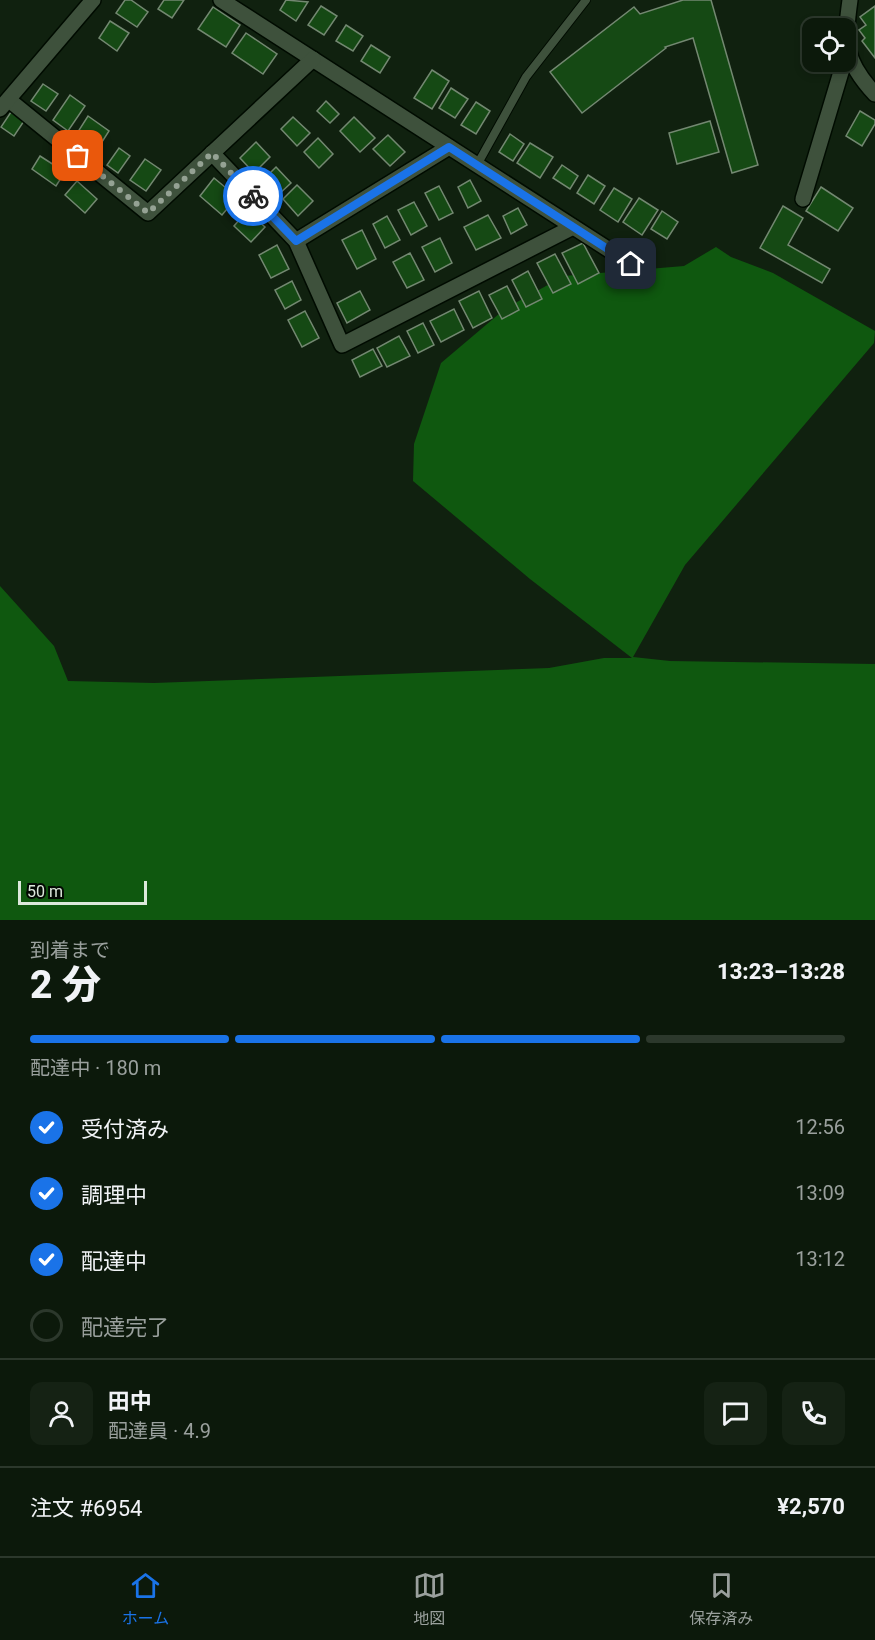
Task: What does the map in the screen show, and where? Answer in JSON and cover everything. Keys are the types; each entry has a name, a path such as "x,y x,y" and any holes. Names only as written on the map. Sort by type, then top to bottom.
{"street":[{"path":"93,0 4,104 148,213 313,59"},
{"path":"221,0 631,264"},
{"path":"849,18 850,0"},
{"path":"856,71 875,94"},
{"path":"803,199 841,72"},
{"path":"296,241 449,147"},
{"path":"212,153 296,241 342,345 573,227"}],"lane":[{"path":"477,165 526,76 586,0"}],"green space":[{"path":"716,247 731,257 773,273 875,331 874,343 685,565 633,657 670,661 875,664 875,920 0,920 0,586 54,646 68,681 154,683 549,668 604,658 632,658 530,579 413,481 414,444 441,363 506,308 564,276 684,266"}],"building":[{"path":"125,0 131,0 148,12 137,27 116,13"},
{"path":"164,0 184,0 172,18 158,9"},
{"path":"286,0 308,2 296,21 280,10"},
{"path":"683,0 711,0 758,165 732,173 693,38 665,47 582,113 550,72 634,7 640,14"},
{"path":"321,6 337,16 324,35 308,25"},
{"path":"875,6 875,58 862,41 865,38 859,30 866,25 860,17"},
{"path":"213,7 240,25 226,47 198,29"},
{"path":"110,21 129,33 117,51 99,38"},
{"path":"346,25 363,36 353,51 336,41"},
{"path":"246,33 277,54 263,74 232,53"},
{"path":"371,45 390,57 380,73 361,61"},
{"path":"432,70 449,81 432,109 414,98"},
{"path":"43,84 58,94 46,111 31,101"},
{"path":"451,88 468,99 455,118 439,108"},
{"path":"70,95 85,106 68,131 53,120"},
{"path":"326,101 339,114 330,123 317,111"},
{"path":"476,102 490,111 476,134 461,125"},
{"path":"860,111 875,120 862,146 846,136"},
{"path":"11,112 24,121 14,136 1,127"},
{"path":"88,116 109,131 95,153 74,138"},
{"path":"293,117 310,133 297,146 281,129"},
{"path":"354,117 375,138 360,152 340,131"},
{"path":"710,121 719,152 677,164 669,133"},
{"path":"510,134 524,144 513,161 499,152"},
{"path":"388,135 405,152 390,166 373,149"},
{"path":"318,138 333,154 319,168 304,152"},
{"path":"256,142 270,157 254,173 240,158"},
{"path":"530,143 553,157 540,178 517,163"},
{"path":"119,148 130,156 118,173 107,165"},
{"path":"40,156 65,172 56,186 32,169"},
{"path":"145,159 161,170 146,191 130,180"},
{"path":"562,165 578,176 570,189 553,178"},
{"path":"276,167 291,183 277,196 262,181"},
{"path":"588,175 605,186 594,204 577,193"},
{"path":"214,178 237,197 222,215 200,196"},
{"path":"470,180 481,201 468,208 458,187"},
{"path":"77,181 97,199 85,213 65,195"},
{"path":"297,185 313,201 298,216 283,199"},
{"path":"439,186 453,213 439,220 425,193"},
{"path":"821,187 853,208 838,231 806,211"},
{"path":"614,188 632,199 618,222 600,210"},
{"path":"639,198 658,210 642,235 623,222"},
{"path":"414,202 427,226 411,235 398,210"},
{"path":"783,206 803,218 788,245 830,269 822,283 760,248"},
{"path":"518,208 527,225 511,234 503,216"},
{"path":"247,211 265,227 251,242 234,226"},
{"path":"662,211 678,222 667,239 651,229"},
{"path":"488,215 501,238 476,250 464,227"},
{"path":"387,216 400,240 385,248 373,224"},
{"path":"362,230 376,259 357,269 342,240"},
{"path":"440,238 452,263 435,272 422,247"},
{"path":"583,243 599,273 578,284 562,253"},
{"path":"277,245 289,269 271,278 259,255"},
{"path":"410,253 424,280 407,288 393,262"},
{"path":"555,254 571,284 553,293 537,263"},
{"path":"528,271 542,299 526,307 512,280"},
{"path":"292,281 301,300 285,309 275,290"},
{"path":"507,286 519,310 502,319 489,295"},
{"path":"360,291 370,310 347,323 337,303"},
{"path":"479,291 492,318 473,328 459,301"},
{"path":"454,309 464,330 441,342 430,321"},
{"path":"305,311 319,338 302,347 288,320"},
{"path":"423,323 434,345 418,353 407,331"},
{"path":"399,336 410,356 387,367 377,348"},
{"path":"373,349 382,366 360,377 352,360"}],"way so far":[{"path":"78,156 148,213 212,153 253,196"}],"route":[{"path":"253,196 296,241 449,147 631,264"}]}
